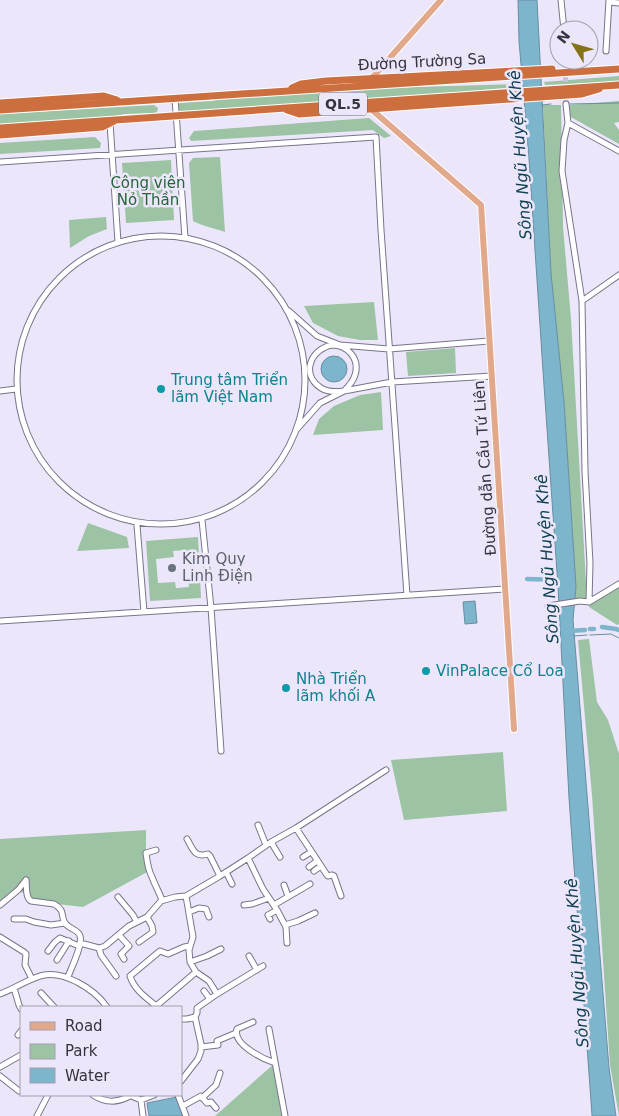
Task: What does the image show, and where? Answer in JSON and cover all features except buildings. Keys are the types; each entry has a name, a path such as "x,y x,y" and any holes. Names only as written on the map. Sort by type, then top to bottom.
{"highway":[{"name":"Đường Trường Sa","path":"287,90 301,84 372,78 619,69"},
{"name":"Đường Trường Sa","path":"0,103 125,102 518,73"},
{"name":"QL.5","path":"284,108 299,114 544,94 619,85"},
{"name":"QL.5","path":"0,135 176,115 519,96"},
{"name":"Đường Trường Sa","path":"0,110 80,102"},
{"name":"QL.5","path":"0,128 77,126"}],"main road":[{"path":"372,78 440,0"},
{"name":"Đường dẫn Cầu Tứ Liên","path":"371,109 481,205 514,729"}],"street":[{"path":"561,0 563,20"},
{"path":"606,51 609,1 619,3"},
{"path":"175,98 185,238"},
{"path":"566,104 568,123 564,140 562,171 582,301 585,451 590,563 589,602"},
{"path":"113,121 112,155 118,242"},
{"path":"568,123 619,151"},
{"path":"0,162 376,137 380,230 407,595"},
{"path":"489,341 389,349 340,345 325,347 319,350 311,362 309,371 304,403 295,431 284,454 267,476 248,492 202,520 164,525 137,525 100,513 62,481 31,441 16,390 23,339 33,316 52,287 86,257 105,246 137,238 185,238 217,248 256,274 272,289 299,331 309,371 315,383 327,391 344,391 392,382 492,376"},
{"path":"582,301 619,275"},
{"path":"285,308 317,336 340,345 352,354 357,367 353,381 344,391 320,403 295,431"},
{"path":"0,391 16,390"},
{"path":"202,520 221,751"},
{"path":"137,525 144,612"},
{"path":"548,606 580,601 589,602 619,584"},
{"path":"0,621 505,589"},
{"path":"48,951 60,938 80,945 100,948 105,946 129,926 148,917 162,900 186,896 386,770"},
{"path":"258,824 280,857"},
{"path":"296,828 328,876 334,876 341,896"},
{"path":"187,839 195,853 200,856 208,854 210,856 220,876"},
{"path":"156,850 146,853 146,857 151,876 162,900"},
{"path":"303,857 311,852"},
{"path":"248,858 263,889 285,925 287,943"},
{"path":"309,867 318,861"},
{"path":"314,871 321,866"},
{"path":"226,872 232,884"},
{"path":"0,905 18,890 26,880 27,895 31,901 54,904 63,912 65,923 80,934 80,945 68,977"},
{"path":"270,919 268,915 275,907 288,896 310,884"},
{"path":"284,885 288,896"},
{"path":"18,890 27,895"},
{"path":"186,896 193,936 189,950 190,962 196,972 209,981 217,994"},
{"path":"118,897 137,922"},
{"path":"244,905 269,898"},
{"path":"189,912 203,908 206,909 209,917"},
{"path":"285,925 315,913"},
{"path":"139,942 154,932 148,917"},
{"path":"14,919 26,918 34,922 51,925 65,923"},
{"path":"119,935 129,946 121,954 124,959"},
{"path":"0,937 26,954 25,965 32,979"},
{"path":"57,960 69,941"},
{"path":"190,946 168,954 160,951 130,976 139,991 155,1006 196,972"},
{"path":"100,948 101,955 116,976"},
{"path":"190,962 221,949"},
{"path":"249,956 257,970"},
{"path":"182,1080 198,1059 201,1047 195,1017 197,1008 263,966"},
{"path":"0,994 32,979 51,974 68,977 88,988 106,1006"},
{"path":"14,988 20,1007"},
{"path":"204,991 210,999"},
{"path":"40,993 53,1006"},
{"path":"182,1019 195,1017"},
{"path":"201,1047 218,1045 217,1041 236,1033 239,1028 253,1022"},
{"path":"268,1029 285,1116"},
{"path":"236,1033 241,1042 258,1056 275,1063"},
{"path":"0,1066 20,1056"},
{"path":"202,1098 216,1085 220,1073"},
{"path":"0,1076 19,1091"},
{"path":"37,1116 47,1096"},
{"path":"94,1096 106,1101 126,1096"},
{"path":"131,1096 141,1100 151,1096"},
{"path":"178,1096 186,1116"},
{"path":"183,1106 201,1096 207,1103 211,1102 216,1108"},
{"path":"141,1100 144,1116"}],"green space":[{"path":"619,76 619,82 545,85 544,82"},
{"path":"516,84 516,87 406,97 236,109 181,111 177,109 177,105 180,103 222,99 384,88"},
{"path":"619,101 619,122 614,123 619,130 619,144 569,116 569,105"},
{"path":"154,105 158,108 157,112 154,113 0,125 0,114"},
{"path":"543,105 561,105 563,227 571,319 587,600 575,599 576,587 564,402 551,273"},
{"path":"369,118 391,136 384,138 373,130 191,141 189,138 194,131"},
{"path":"95,137 101,143 100,148 0,154 0,143"},
{"path":"220,157 225,232 193,221 189,163 193,158"},
{"name":"Công viên Nỏ Thần","path":"171,160 174,220 126,223 122,163"},
{"path":"106,217 107,229 89,236 70,248 69,220"},
{"path":"374,302 378,340 360,340 338,336 313,323 304,306"},
{"path":"455,348 456,373 408,376 406,352"},
{"path":"381,392 383,430 313,435 319,419 334,406 360,395"},
{"path":"88,523 127,537 129,548 77,551"},
{"path":"198,537 199,558 187,558 186,550 173,551 174,557 156,559 158,583 175,582 176,588 189,587 188,578 200,577 201,598 150,601 146,541"},
{"path":"619,584 619,624 617,625 589,607 589,602"},
{"path":"589,639 597,702 608,720 619,754 619,1116 610,1065 592,795 578,640"},
{"path":"503,752 507,811 404,820 391,760"},
{"path":"146,830 146,853 149,871 83,907 31,901 27,895 18,890 0,905 0,839"},
{"path":"275,1063 285,1116 215,1116"}],"water":[{"name":"Sông Ngũ Huyện Khê","path":"518,0 537,0 551,273 564,402 576,587 573,620 609,1068 616,1116 592,1116 569,798 558,587 529,159 519,41"},
{"path":"334,356 343,360 347,369 343,378 334,382 325,378 321,369 325,360"},
{"path":"475,601 477,623 465,624 463,602"},
{"path":"177,1097 183,1116 149,1116 147,1103"}],"waterway":[{"path":"569,104 619,103"},
{"path":"542,105 551,104"},
{"path":"527,579 562,580"},
{"path":"602,627 619,630"},
{"path":"569,631 585,630"},
{"path":"590,635 611,634 619,638"},
{"path":"574,636 587,635"}],"tunnel":[{"path":"565,70 566,104"}],"place":[{"name":"Trung tâm Triển lãm Việt Nam","path":"161,389"},
{"name":"Kim Quy Linh Điện","path":"172,568"},
{"name":"VinPalace Cổ Loa","path":"426,671"},
{"name":"Nhà Triển lãm khối A","path":"286,688"}]}
